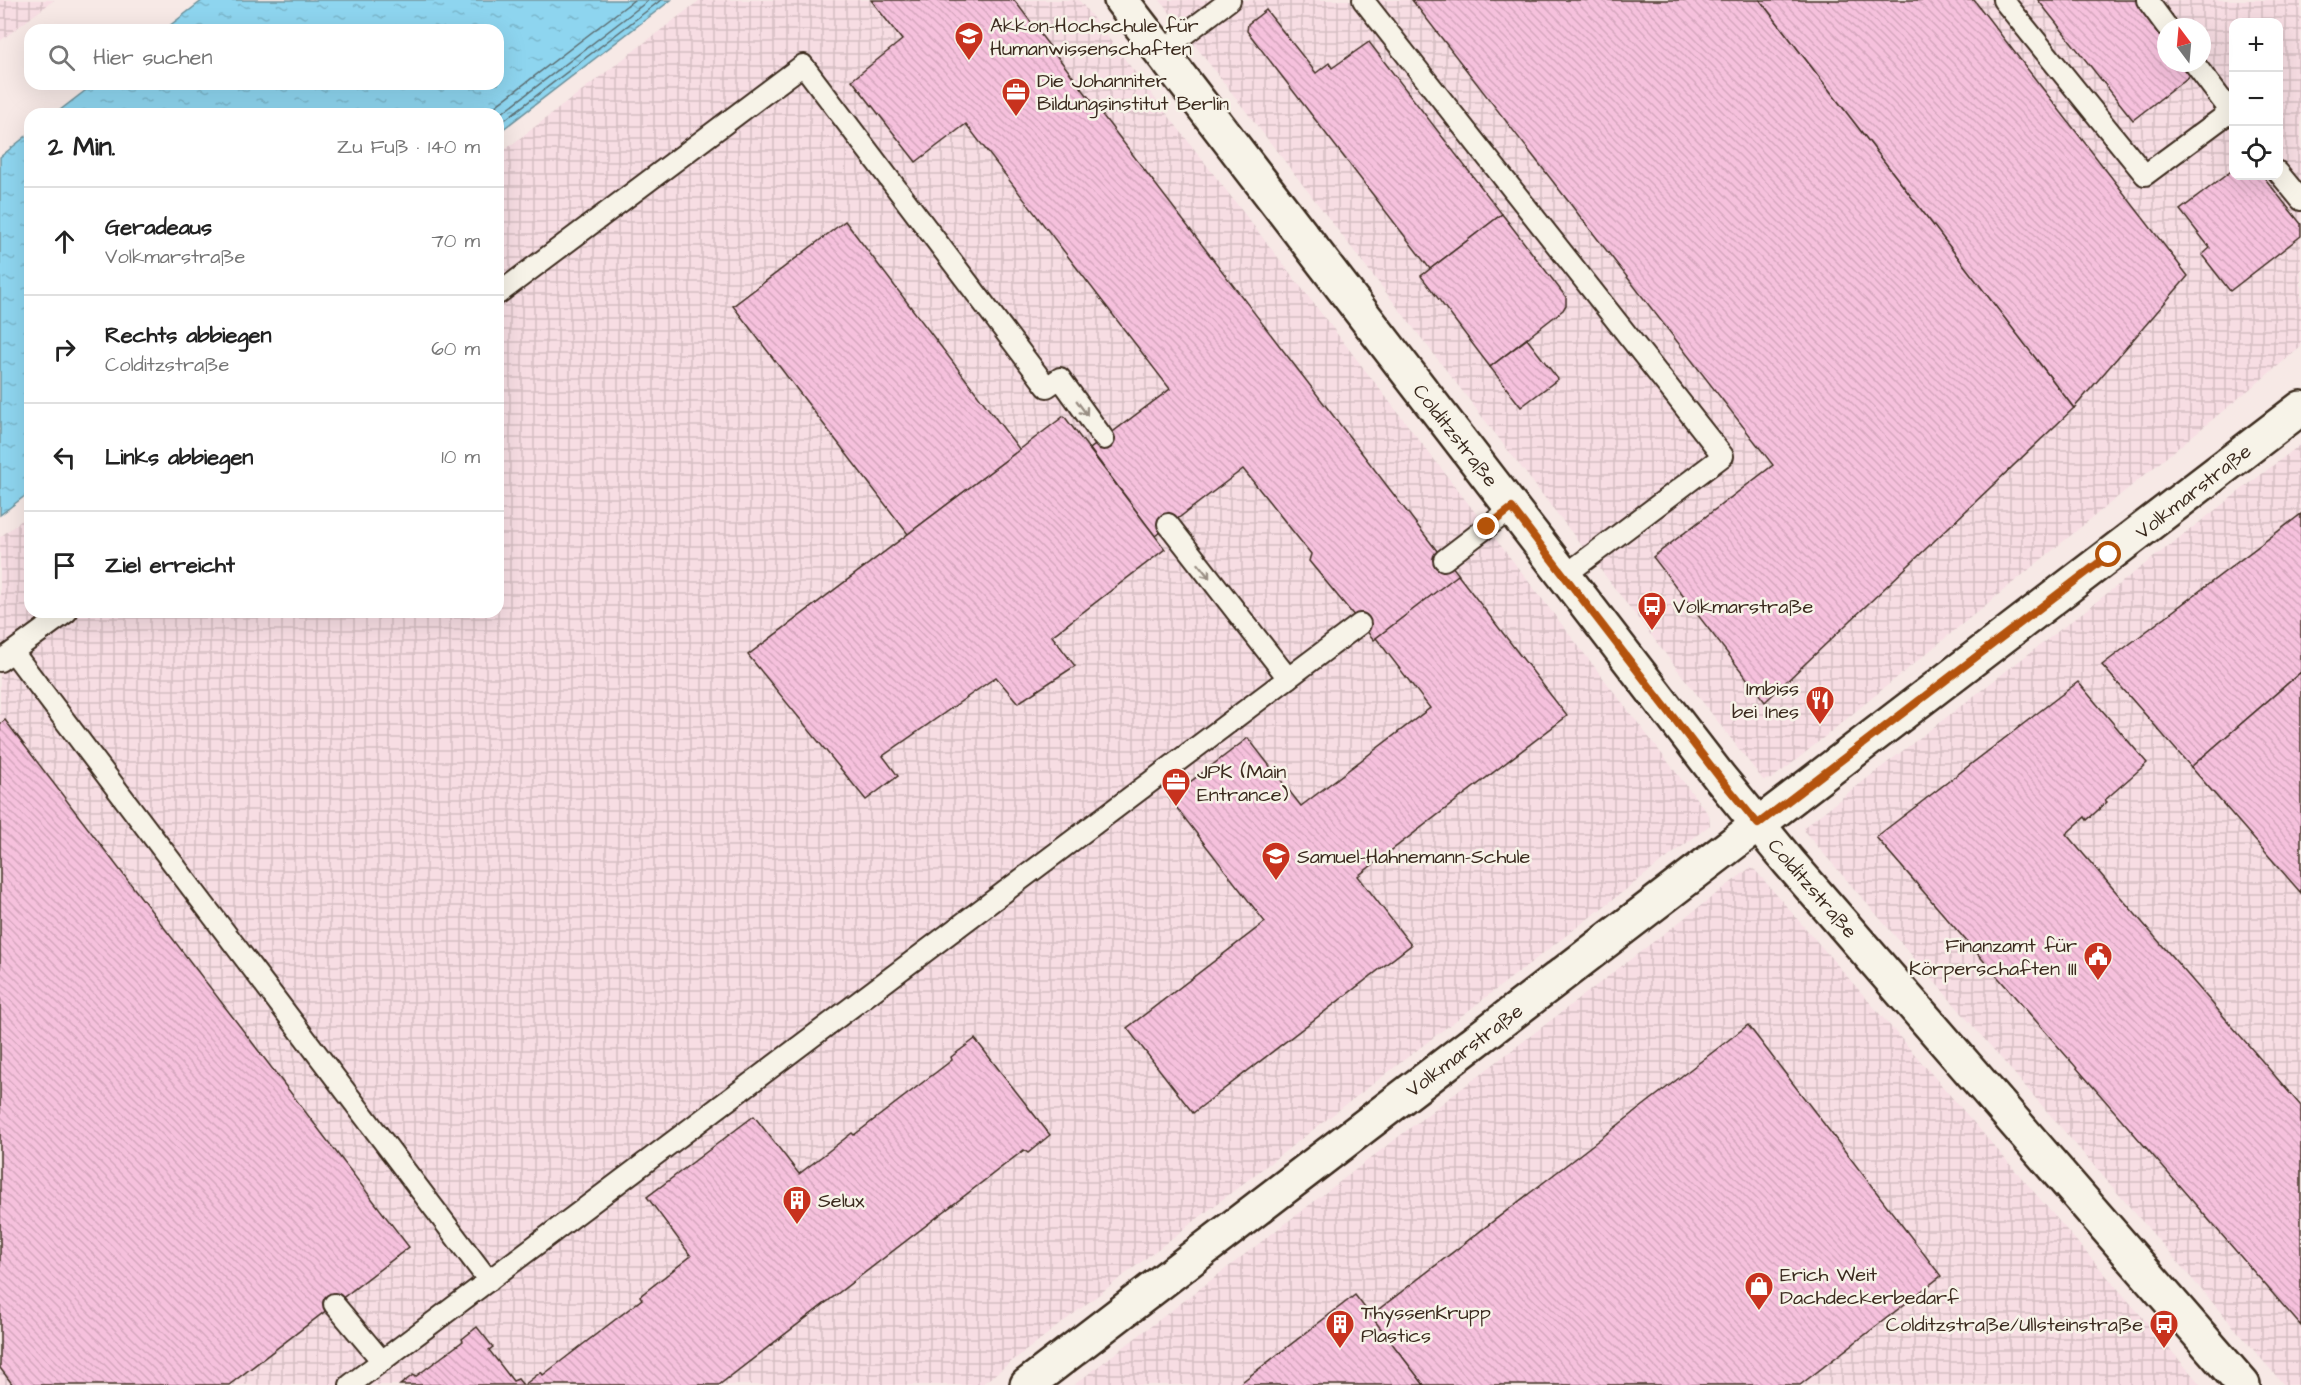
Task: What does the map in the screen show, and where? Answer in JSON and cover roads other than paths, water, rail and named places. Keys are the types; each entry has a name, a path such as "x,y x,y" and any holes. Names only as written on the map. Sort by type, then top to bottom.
{"street":[{"name":"Colditzstraße","path":"1121,0 1720,778 1788,861 2243,1385"},
{"name":"Volkmarstraße","path":"1028,1385 2301,408"}],"lane":[{"path":"1161,52 1230,0"},
{"path":"1363,0 1723,456 1564,576"},
{"path":"2003,0 2145,175 2229,116"},
{"path":"2147,0 2160,18"},
{"path":"504,289 803,65 1047,387 1060,378 1104,439"},
{"path":"2201,72 2229,110"},
{"path":"2283,178 2301,200"},
{"path":"1444,560 1512,508"},
{"path":"1168,524 1288,678"},
{"path":"59,618 6,656 489,1281"},
{"path":"350,1385 1360,624"},
{"path":"334,1304 382,1361"}],"water":[{"path":"203,0 671,0 504,128 504,108 63,108 86,90 504,90 504,24 172,24"},
{"path":"24,138 24,497 0,515 0,157"}],"place":[{"name":"Akkon-Hochschule für Humanwissenschaften","path":"969,62"},
{"name":"Die Johanniter Bildungsinstitut Berlin","path":"1016,118"},
{"name":"Volkmarstraße","path":"1652,632"},
{"name":"Imbiss bei Ines","path":"1820,726"},
{"name":"JPK (Main Entrance)","path":"1176,808"},
{"name":"Samuel-Hahnemann-Schule","path":"1276,882"},
{"name":"Finanzamt für Körperschaften III","path":"2098,982"},
{"name":"Selux","path":"797,1226"},
{"name":"Erich Weit Dachdeckerbedarf","path":"1759,1312"},
{"name":"ThyssenKrupp Plastics","path":"1340,1350"},
{"name":"Colditzstraße/Ullsteinstraße","path":"2164,1350"}]}
